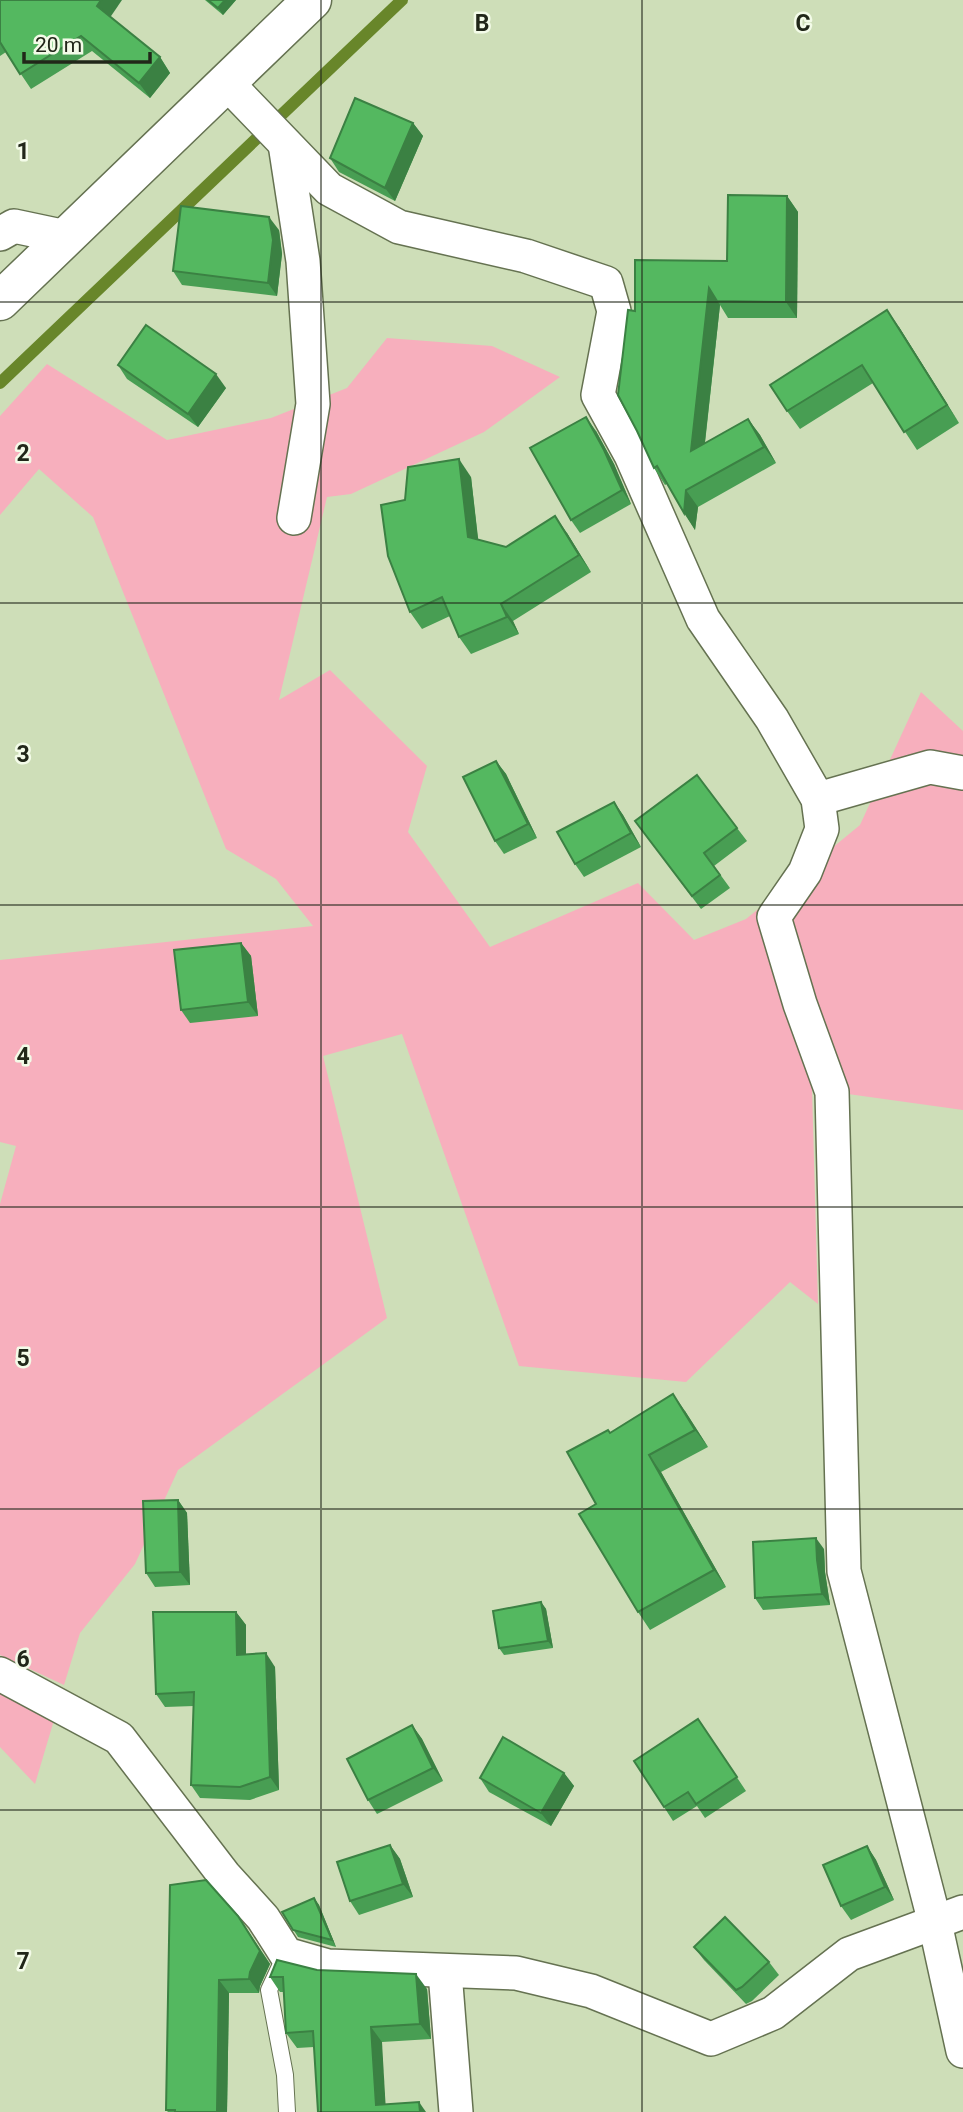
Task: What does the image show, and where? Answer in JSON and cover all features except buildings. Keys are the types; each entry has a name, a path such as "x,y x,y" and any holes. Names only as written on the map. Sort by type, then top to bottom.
{"street":[{"path":"0,301 231,87 312,0"},
{"path":"231,87 329,189 400,227 526,256 606,283 614,311 598,395 631,455 703,619 772,719 818,799 822,829 805,872 774,917 800,1004 832,1092 844,1572 949,1918 963,2051"},
{"path":"285,144 303,261 313,404 294,518"},
{"path":"5,221 66,237"},
{"path":"818,799 930,767 963,774"},
{"path":"0,1674 119,1738 224,1875 263,1918 286,1954 328,1966 516,1973 592,1991 710,2039 773,2013 849,1954 949,1918"},
{"path":"445,1972 456,2112"}],"lane":[{"path":"286,1954 269,1990 285,2075 287,2112"}],"shaded area":[{"path":"387,338 492,346 560,377 484,432 351,494 327,497 279,700 330,670 427,766 408,832 490,947 638,883 694,940 746,919 860,825 921,692 963,731 963,1110 812,1089 818,1304 790,1282 686,1382 519,1366 402,1034 323,1056 387,1318 178,1470 135,1564 80,1633 64,1685 0,1655 0,1204 16,1146 0,1142 0,960 313,926 276,879 226,849 93,517 39,469 0,515 0,416 47,364 167,440 271,418 347,388"},
{"path":"0,1690 54,1720 35,1784 0,1747"}],"waterway":[{"path":"0,383 402,0"}]}
